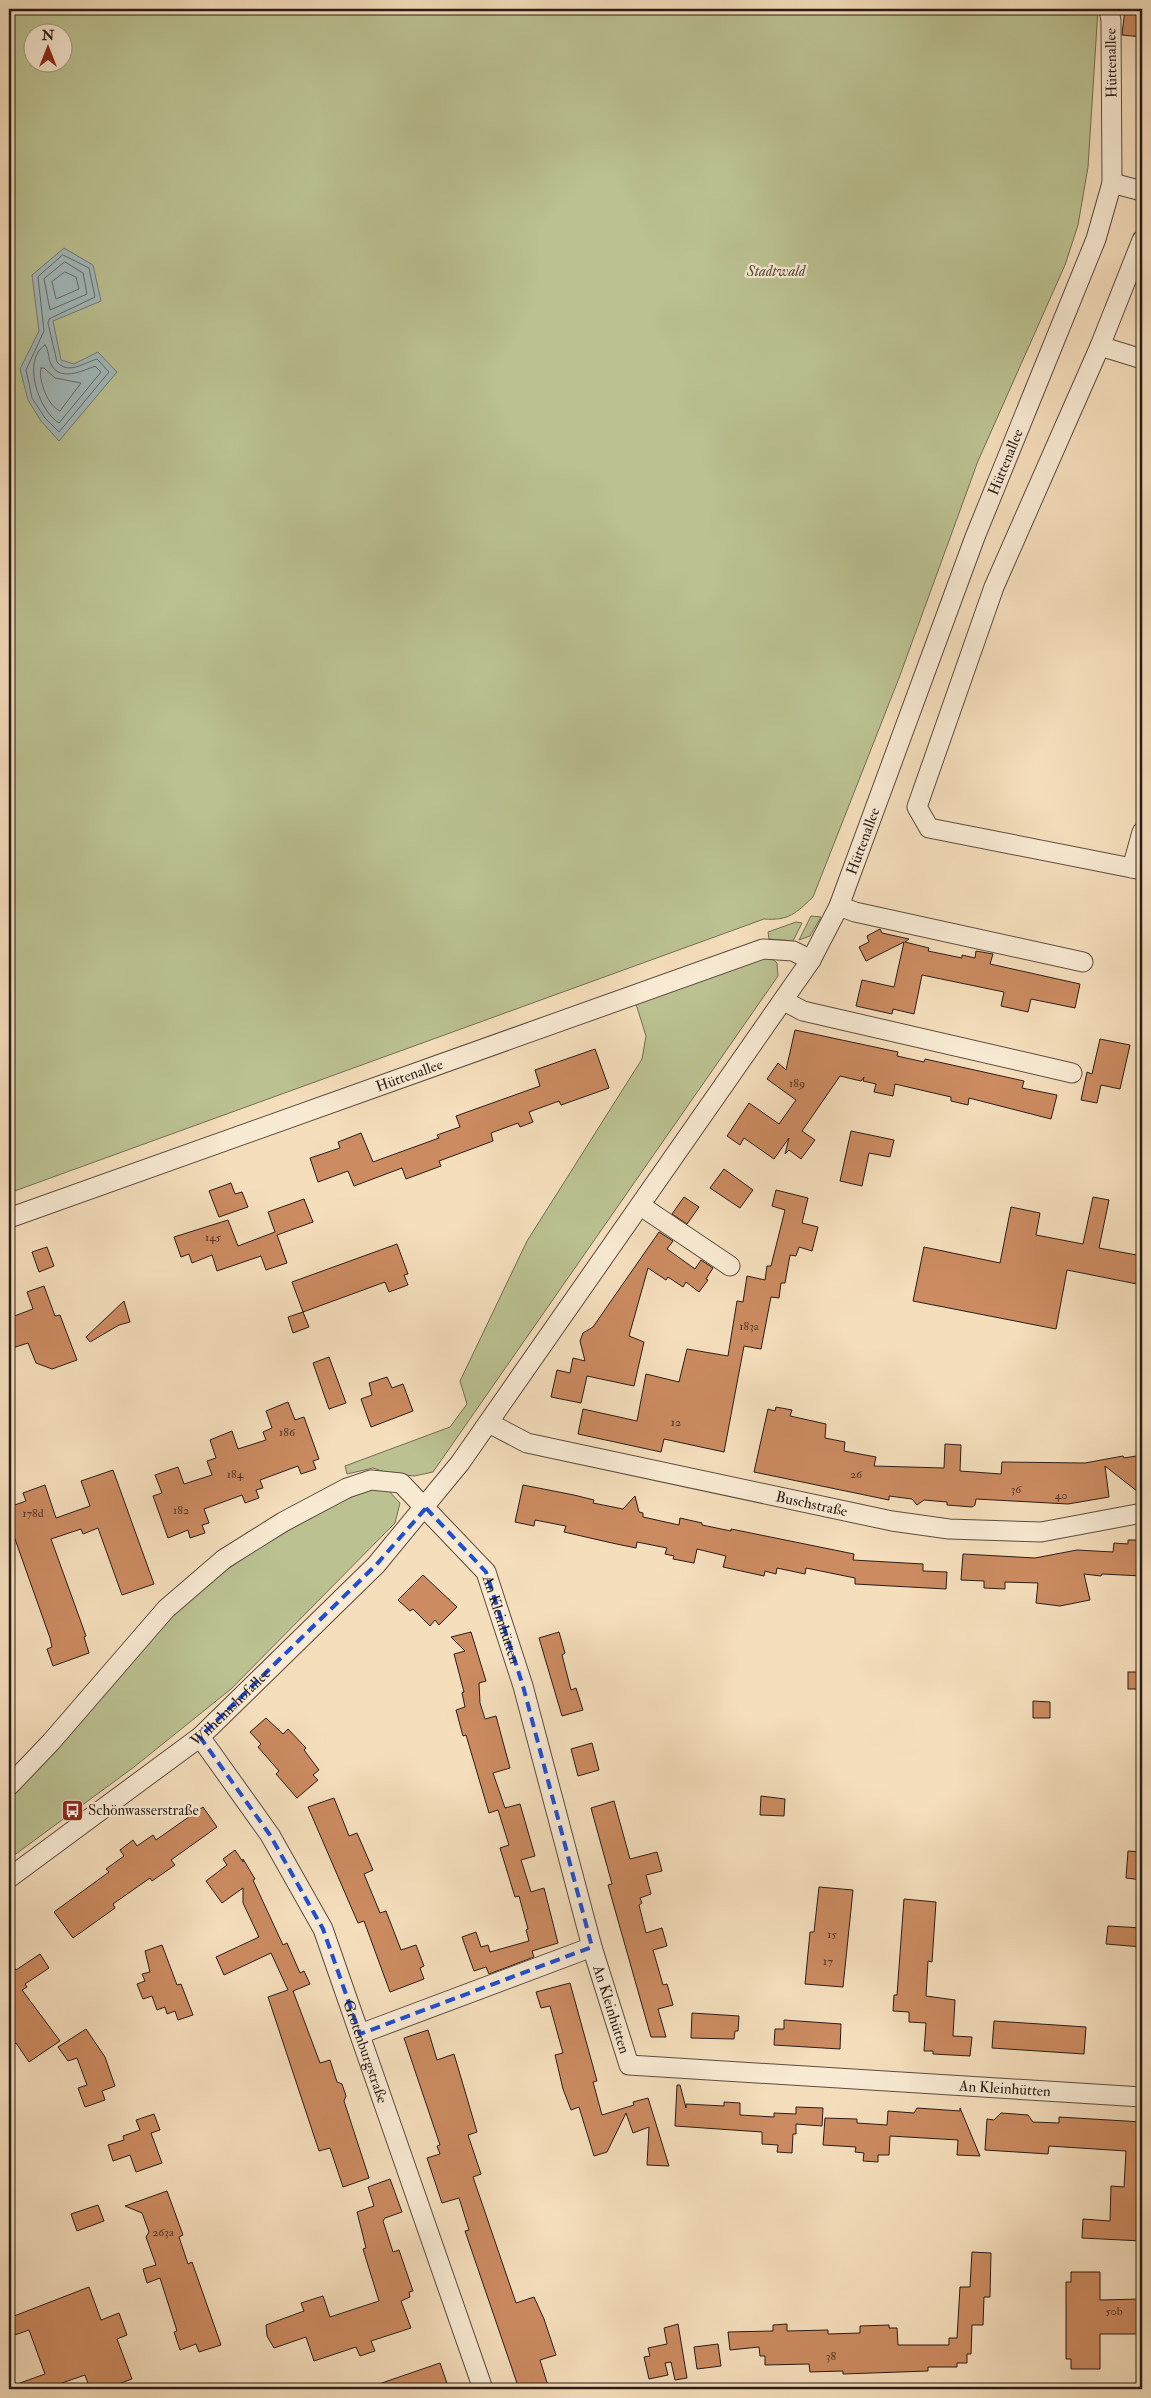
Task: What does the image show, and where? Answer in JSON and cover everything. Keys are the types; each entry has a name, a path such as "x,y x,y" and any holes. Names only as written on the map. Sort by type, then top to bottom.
{"street":[{"name":"Hüttenallee","path":"489,1422 784,1000 811,960 839,906 975,537 1096,239 1112,183 1111,21 1109,9"},
{"path":"1112,183 1142,191"},
{"path":"1142,240 1100,346 994,587 917,807 929,828 1137,869 1142,832"},
{"path":"1100,346 1142,359"},
{"path":"839,906 855,912 1083,962"},
{"name":"Hüttenallee","path":"9,1218 763,949 793,951 811,960"},
{"path":"784,1000 803,1011 1072,1073"},
{"path":"640,1206 730,1266"},
{"name":"Wilhelmshofallee","path":"9,1878 200,1737 376,1565 426,1508 489,1422"},
{"name":"Buschstraße","path":"489,1422 527,1444 892,1521 949,1529 1041,1532 1142,1514"},
{"path":"9,1786 51,1742 166,1609 224,1559 283,1522 347,1488 371,1480 401,1483 426,1508"},
{"name":"An Kleinhütten","path":"426,1508 486,1572 523,1686 592,1946 629,2065 1142,2097"},
{"name":"Grotenburgstraße","path":"200,1737 270,1835 323,1929 483,2389"},
{"path":"360,2034 592,1946"}],"highlighted area":[{"path":"426,1508 486,1572 523,1686 592,1947 360,2034 323,1929 270,1835 200,1737 376,1565"}],"green space":[{"name":"Stadtwald","path":"9,9 1098,9 1088,167 1078,225 1065,265 978,461 899,678 813,897 791,915 780,919 764,919 9,1193"},
{"path":"811,916 821,917 810,936 799,940"},
{"path":"796,922 802,923 793,941 769,939 768,932"},
{"path":"761,955 770,957 777,963 778,976 433,1472 414,1476 388,1473 373,1468 347,1474 345,1466 450,1427 467,1404 460,1381 527,1241 642,1059 646,1036 635,1001"},
{"path":"369,1489 387,1489 400,1503 395,1523 231,1689 134,1767 9,1859 9,1795 154,1634 208,1582 268,1542 334,1505"}],"water":[{"path":"64,248 93,265 101,301 53,321 61,360 74,364 98,352 117,372 59,441 41,421 28,400 20,369 39,331 32,275"}],"building":[{"path":"1125,9 1142,10 1142,37 1122,35"},
{"path":"880,929 882,933 909,939 905,942 929,948 928,951 962,958 962,955 975,958 976,951 993,954 990,964 1080,984 1075,1008 1031,999 1028,1012 1001,1006 1004,992 922,975 914,1014 893,1009 892,1014 856,1006 862,980 894,987 904,942 866,961 859,947 869,942 867,936"},
{"path":"795,1030 898,1052 897,1056 924,1062 925,1059 1024,1081 1022,1088 1057,1095 1051,1119 969,1098 968,1105 951,1101 951,1097 895,1084 893,1096 874,1092 876,1084 863,1081 864,1077 861,1081 840,1076 802,1131 815,1140 801,1159 789,1150 785,1154 789,1138 774,1159 744,1138 740,1145 727,1136 749,1103 779,1124 796,1100 767,1079 778,1063 786,1070"},
{"path":"1100,1039 1130,1045 1120,1089 1101,1085 1097,1103 1081,1100 1087,1072 1092,1074"},
{"path":"595,1049 609,1088 561,1105 559,1101 529,1112 533,1122 520,1127 518,1123 491,1133 493,1141 439,1161 441,1166 406,1179 402,1168 354,1186 348,1171 318,1182 310,1158 340,1148 338,1142 361,1133 373,1162 439,1138 437,1135 460,1127 456,1116 540,1086 535,1070"},
{"path":"851,1131 894,1140 890,1157 869,1153 862,1186 840,1181"},
{"path":"724,1169 753,1190 740,1208 710,1188"},
{"path":"231,1183 235,1194 242,1192 248,1207 219,1217 209,1191"},
{"path":"776,1190 808,1198 802,1223 818,1227 812,1251 799,1247 796,1256 790,1255 785,1283 781,1283 779,1298 771,1297 761,1349 744,1346 724,1452 664,1439 661,1452 578,1434 583,1409 637,1421 646,1374 679,1382 687,1349 728,1356 737,1301 743,1302 747,1276 765,1280 767,1266 771,1266 785,1210 772,1206"},
{"path":"684,1197 699,1207 687,1224 672,1214"},
{"path":"1093,1197 1109,1200 1099,1248 1142,1256 1142,1285 1067,1270 1056,1329 913,1301 924,1247 1000,1263 1011,1207 1040,1213 1036,1235 1083,1244"},
{"path":"304,1199 313,1222 277,1235 287,1263 266,1270 261,1256 217,1271 212,1255 192,1263 189,1254 181,1257 174,1237 228,1220 238,1246 275,1232 268,1212"},
{"path":"659,1232 673,1241 667,1249 695,1269 701,1260 713,1268 706,1279 708,1280 699,1292 686,1282 683,1287 668,1277 666,1280 648,1268 629,1336 644,1342 634,1386 587,1376 581,1403 551,1397 557,1370 570,1373 573,1358 585,1361 580,1341 583,1333 593,1327"},
{"path":"397,1244 408,1274 404,1275 408,1285 389,1292 385,1282 303,1312 292,1282"},
{"path":"47,1247 54,1266 39,1272 32,1252"},
{"path":"44,1286 55,1316 60,1315 77,1360 52,1369 36,1363 28,1343 9,1349 9,1318 33,1309 27,1292"},
{"path":"124,1301 130,1322 119,1325 90,1342 86,1337"},
{"path":"303,1312 309,1327 293,1333 288,1317"},
{"path":"329,1357 346,1403 329,1409 313,1363"},
{"path":"387,1377 392,1388 403,1384 413,1411 371,1427 361,1399 372,1395 369,1383"},
{"path":"288,1402 295,1420 304,1417 319,1459 313,1461 316,1469 301,1474 298,1466 260,1480 263,1488 256,1490 259,1498 245,1503 242,1495 204,1509 209,1523 202,1525 205,1533 190,1538 188,1530 168,1538 153,1496 162,1493 155,1475 178,1467 184,1484 212,1475 207,1461 216,1458 210,1440 232,1431 238,1449 266,1440 263,1432 272,1428 266,1411"},
{"path":"776,1407 792,1410 790,1416 826,1424 825,1438 845,1442 844,1451 876,1457 874,1466 944,1468 945,1444 961,1445 960,1471 1001,1474 1002,1462 1085,1463 1123,1456 1124,1458 1142,1455 1142,1495 1105,1466 1109,1497 1068,1504 976,1499 975,1505 972,1507 947,1505 947,1502 924,1500 917,1505 912,1499 889,1496 889,1500 754,1472 768,1409 775,1411"},
{"path":"113,1470 154,1584 122,1595 98,1528 83,1534 81,1529 51,1539 86,1636 84,1637 89,1653 53,1666 47,1649 52,1647 50,1638 9,1522 9,1507 26,1501 23,1493 45,1485 56,1518 90,1506 81,1481"},
{"path":"523,1485 574,1495 594,1500 593,1503 623,1509 635,1496 639,1512 643,1513 643,1517 679,1525 680,1518 731,1531 731,1529 854,1554 853,1560 923,1564 923,1571 947,1572 946,1589 855,1584 855,1578 806,1568 805,1574 777,1568 776,1574 765,1571 764,1576 723,1567 726,1556 697,1549 694,1563 673,1559 674,1556 665,1554 667,1548 637,1542 636,1548 612,1543 564,1532 566,1526 535,1520 534,1526 515,1522"},
{"path":"1128,1540 1142,1540 1142,1576 1084,1574 1090,1600 1060,1606 1036,1603 1038,1583 1005,1582 1005,1589 984,1588 984,1581 961,1580 963,1554 1035,1558 1077,1550 1113,1552 1114,1543 1128,1544"},
{"path":"423,1575 457,1607 439,1625 435,1620 430,1626 413,1609 410,1611 398,1600"},
{"path":"471,1632 486,1681 479,1683 480,1703 485,1719 496,1716 510,1768 493,1773 505,1808 520,1804 535,1856 521,1860 531,1892 544,1888 558,1943 532,1951 534,1957 489,1974 486,1967 474,1971 462,1937 476,1932 481,1947 488,1945 490,1952 529,1941 526,1930 528,1929 519,1896 515,1897 500,1848 509,1845 498,1810 489,1813 466,1735 463,1736 456,1710 465,1707 462,1693 464,1692 454,1654 465,1651 451,1637"},
{"path":"559,1632 565,1653 562,1655 571,1690 576,1688 583,1710 562,1716 539,1638"},
{"path":"1128,1672 1142,1672 1142,1689 1128,1689"},
{"path":"1033,1701 1050,1702 1050,1718 1033,1718"},
{"path":"266,1718 283,1734 288,1729 306,1748 304,1750 319,1770 313,1775 318,1780 297,1798 276,1774 279,1771 258,1747 261,1744 250,1732"},
{"path":"592,1743 599,1770 578,1776 571,1749"},
{"path":"761,1796 785,1799 784,1816 760,1815"},
{"path":"334,1798 349,1836 357,1833 373,1870 364,1874 380,1913 386,1911 401,1950 416,1945 424,1966 420,1968 424,1979 390,1992 364,1921 358,1923 308,1807"},
{"path":"614,1801 630,1859 657,1852 662,1871 646,1875 651,1894 640,1898 642,1903 639,1905 646,1933 662,1928 667,1946 653,1950 663,1985 667,1984 673,2005 658,2009 666,2037 651,2037 608,1885 612,1884 591,1808"},
{"path":"203,1807 217,1827 171,1860 175,1865 152,1881 150,1878 113,1904 115,1908 73,1938 54,1912 109,1872 106,1869 124,1856 120,1850 133,1840 137,1846 153,1835 156,1840"},
{"path":"235,1850 255,1879 253,1880 283,1945 287,1943 300,1973 304,1971 310,1984 293,1991 320,2063 330,2060 337,2082 342,2084 346,2096 344,2101 369,2178 343,2187 330,2148 319,2151 268,1997 288,1990 271,1953 224,1975 216,1957 259,1937 243,1903 243,1888 222,1903 206,1881 227,1865 223,1859"},
{"path":"1128,1851 1142,1852 1142,1880 1126,1878"},
{"path":"819,1887 853,1890 843,1987 805,1984 810,1932 814,1932"},
{"path":"904,1899 936,1902 932,1962 928,1961 926,1996 955,2000 953,2036 972,2037 970,2056 933,2054 933,2051 924,2051 926,2023 909,2022 909,2012 893,2011 894,1995 897,1995"},
{"path":"1108,1926 1142,1928 1142,1947 1106,1944"},
{"path":"162,1945 177,1985 181,1984 193,2015 178,2020 175,2011 167,2014 165,2007 157,2010 152,1996 143,1999 137,1984 145,1981 142,1974 150,1972 145,1951"},
{"path":"40,1954 49,1968 25,1984 27,1987 22,1990 60,2041 29,2062 16,2043 9,2048 9,1960 16,1970"},
{"path":"570,1983 597,2081 593,2082 602,2115 634,2105 633,2102 648,2098 669,2166 647,2165 649,2127 633,2133 626,2113 607,2152 594,2156 579,2107 571,2110 563,2089 555,2055 563,2053 550,2006 541,2008 536,1992"},
{"path":"692,2013 739,2016 738,2031 735,2031 734,2039 691,2038"},
{"path":"784,2020 841,2024 840,2049 774,2045 775,2029 784,2029"},
{"path":"994,2021 1086,2027 1084,2054 992,2048"},
{"path":"86,2029 105,2057 115,2086 102,2091 105,2100 85,2107 78,2088 87,2085 77,2058 68,2061 58,2047"},
{"path":"428,2030 437,2060 454,2054 477,2132 468,2135 481,2174 473,2177 516,2303 534,2297 544,2319 556,2355 540,2360 549,2389 519,2389 465,2231 469,2230 459,2198 442,2203 427,2158 440,2154 437,2146 440,2145 404,2038"},
{"path":"677,2085 680,2085 686,2108 686,2104 724,2106 724,2102 740,2103 740,2115 774,2117 774,2113 796,2114 796,2107 823,2108 822,2126 796,2124 796,2134 793,2134 792,2153 777,2152 778,2145 762,2144 762,2132 675,2126"},
{"path":"917,2108 960,2111 960,2108 980,2156 957,2155 958,2140 890,2136 889,2155 878,2155 878,2162 863,2161 864,2153 855,2152 856,2147 823,2145 825,2118 857,2119 857,2123 887,2125 888,2111 914,2113"},
{"path":"1001,2113 1028,2115 1033,2122 1059,2123 1059,2117 1142,2122 1142,2241 1082,2238 1083,2219 1110,2221 1111,2186 1124,2187 1126,2151 1049,2146 1048,2154 985,2150 987,2119 994,2120"},
{"path":"154,2114 160,2130 151,2133 162,2163 136,2172 130,2155 113,2161 108,2145 124,2140 123,2136 140,2130 136,2120"},
{"path":"390,2179 402,2212 385,2218 383,2221 393,2252 399,2250 413,2291 409,2292 410,2297 401,2301 411,2328 371,2341 375,2351 360,2356 356,2347 314,2361 306,2337 274,2348 267,2336 266,2325 304,2311 301,2303 323,2296 330,2317 379,2301 363,2249 366,2248 357,2212 374,2206 368,2187"},
{"path":"167,2191 183,2235 179,2237 188,2264 192,2262 221,2345 199,2352 196,2344 180,2350 174,2332 177,2331 160,2278 147,2283 143,2269 156,2265 146,2237 149,2232 142,2213 125,2206"},
{"path":"98,2205 104,2221 77,2231 71,2214"},
{"path":"972,2252 991,2253 990,2297 984,2297 983,2325 972,2325 971,2354 967,2354 967,2363 957,2363 957,2367 928,2367 928,2371 843,2374 843,2371 810,2372 809,2364 765,2365 765,2356 760,2356 759,2347 730,2350 728,2332 773,2331 773,2325 787,2324 787,2331 828,2330 828,2334 860,2333 860,2326 889,2325 889,2328 897,2328 898,2345 949,2345 949,2338 957,2338 960,2287 970,2287"},
{"path":"1071,2272 1100,2272 1100,2300 1142,2299 1142,2334 1100,2334 1100,2369 1071,2369 1071,2359 1066,2359 1066,2282 1071,2282"},
{"path":"89,2287 101,2320 119,2313 127,2335 117,2339 132,2379 104,2389 90,2389 85,2375 59,2384 61,2389 9,2389 9,2387 45,2374 29,2330 9,2337 9,2318"},
{"path":"678,2324 687,2378 675,2380 671,2362 665,2363 668,2375 649,2379 644,2357 650,2356 648,2348 667,2344 664,2328"},
{"path":"718,2344 721,2366 697,2369 694,2347"},
{"path":"440,2363 449,2389 370,2389 370,2387"}],"place":[{"name":"Schönwasserstraße","path":"72,1810"}]}
